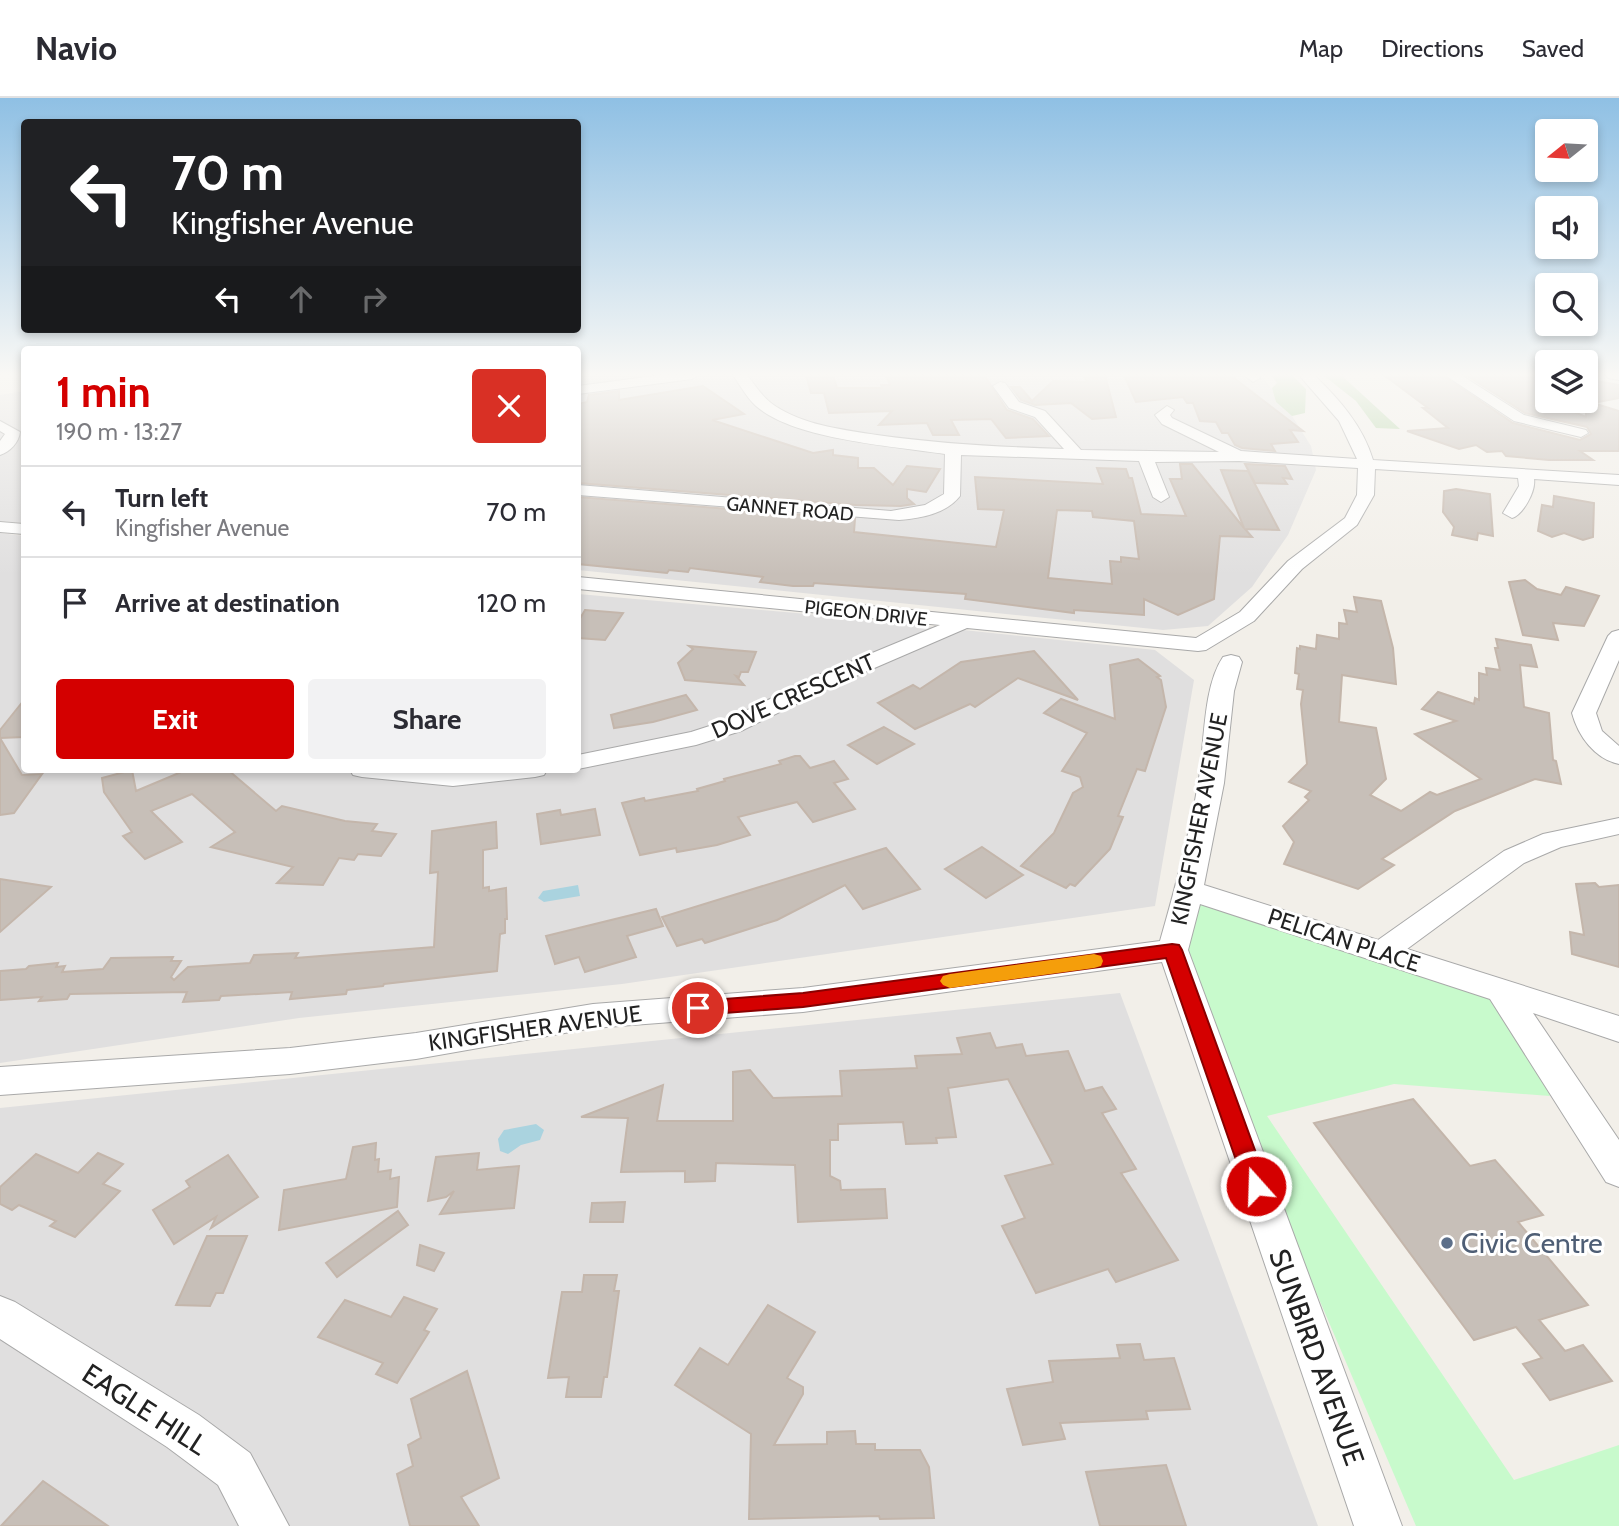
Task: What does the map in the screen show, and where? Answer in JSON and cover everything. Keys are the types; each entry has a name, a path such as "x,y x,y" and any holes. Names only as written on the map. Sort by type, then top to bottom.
{"street":[{"path":"894,442 953,450 1077,456 1239,456 1619,480"},
{"path":"1064,442 1077,456"},
{"path":"1209,442 1239,456"},
{"path":"1201,648 1239,622 1294,566 1344,528 1357,514 1366,484 1365,463 1357,442"},
{"path":"0,451 21,450"},
{"name":"GANNET ROAD","path":"581,490 891,516 925,511 952,496 953,450"},
{"path":"1145,457 1161,497"},
{"path":"1512,513 1527,486 1525,474"},
{"path":"0,527 21,529"},
{"name":"PIGEON DRIVE","path":"581,583 1201,648 1224,641 1231,663"},
{"path":"1231,663 1239,622"},
{"name":"DOVE CRESCENT","path":"581,761 653,748 733,726 827,680 964,623"},
{"path":"1619,636 1608,685 1584,713 1586,726 1593,737 1619,757"},
{"name":"KINGFISHER AVENUE","path":"0,1081 290,1061 415,1046 593,1016 803,1000 1172,950 1189,890 1231,663 1201,648"},
{"path":"396,773 453,778 504,773"},
{"path":"1381,953 1514,858 1553,840 1619,826"},
{"name":"PELICAN PLACE","path":"1189,890 1619,1029"},
{"name":"SUNBIRD AVENUE","path":"1172,950 1378,1526"},
{"path":"1500,989 1619,1171"},
{"name":"EAGLE HILL","path":"0,1316 183,1431 234,1469 265,1526"}],"shaded area":[{"path":"0,442 21,442 21,523 0,521"},
{"path":"581,442 1308,442 1316,470 1288,535 1252,587 1208,626 1163,630 581,570"},
{"path":"0,533 21,536 21,773 581,773 581,594 830,616 1155,650 1194,680 1155,906 622,984 299,1018 0,1063"},
{"path":"1120,993 1318,1526 0,1526 0,1108"}],"green space":[{"path":"1193,901 1506,1002 1550,1096 1394,1084 1267,1116 1514,1480 1619,1445 1619,1526 1416,1526 1175,962"}],"water":[{"path":"578,885 580,896 544,902 538,898 543,891"},
{"path":"536,1124 544,1130 540,1140 521,1145 508,1154 500,1151 498,1139 504,1130"}],"building":[{"path":"581,442 778,442 813,453 833,450 833,455 858,458 858,468 874,468 893,485 907,466 940,469 926,492 907,489 907,498 914,504 856,505 581,483"},
{"path":"1233,442 1298,442 1271,444 1275,451 1235,445"},
{"path":"1438,442 1619,442 1619,451 1580,451 1593,460 1549,460 1506,456 1502,451 1487,452 1476,445 1459,449"},
{"path":"1180,464 1192,464 1244,528 1221,470 1248,471 1279,530 1245,529 1252,537 1220,536 1214,599 1178,615 1144,599 1144,615 1074,610 1074,613 965,599 966,594 814,583 813,586 793,586 760,582 763,577 690,568 688,572 669,570 667,573 581,564 581,497 855,519 854,532 996,547 1004,510 978,509 975,477 1103,484 1097,468 1126,469 1129,478 1132,478 1141,514 1186,516 1170,479 1182,479","holes":["1057,510 1092,511 1093,517 1134,521 1139,559 1121,557 1121,562 1110,561 1112,584 1048,578"]},
{"path":"1245,464 1285,466 1292,479 1283,478 1287,484 1255,483"},
{"path":"1456,489 1490,494 1493,536 1478,533 1477,540 1452,535 1454,527 1443,512 1444,491"},
{"path":"1554,496 1594,503 1593,537 1583,540 1564,533 1552,537 1538,531 1542,505 1553,507"},
{"path":"1525,580 1537,589 1561,595 1566,587 1599,596 1584,626 1553,623 1558,640 1523,635 1509,582"},
{"path":"1354,597 1381,601 1393,648 1396,684 1342,675 1339,722 1376,728 1386,779 1370,795 1401,811 1430,792 1437,795 1481,779 1415,734 1456,721 1422,709 1438,692 1474,704 1475,698 1479,700 1479,673 1487,675 1486,668 1500,670 1495,648 1498,648 1496,639 1531,645 1537,667 1520,665 1524,707 1549,713 1553,760 1556,761 1561,784 1535,779 1455,811 1382,859 1394,865 1358,889 1284,864 1294,842 1283,826 1309,800 1305,797 1311,791 1289,782 1307,764 1301,704 1303,690 1297,689 1299,674 1295,673 1297,648 1300,649 1300,646 1316,649 1317,635 1339,639 1339,623 1347,624 1344,610 1357,612"},
{"path":"585,610 623,613 605,640 581,638 581,617"},
{"path":"689,646 756,652 748,672 741,672 739,677 736,676 744,685 685,680 678,663 693,649"},
{"path":"1034,651 1078,700 1018,678 975,707 970,704 915,729 878,703 913,685 920,689 961,662"},
{"path":"1138,659 1160,676 1157,677 1161,680 1166,707 1145,771 1137,769 1118,816 1123,817 1110,849 1075,886 1070,884 1066,888 1021,866 1054,833 1073,793 1083,787 1080,777 1062,771 1087,733 1044,713 1061,699 1115,719 1110,665"},
{"path":"686,695 697,710 653,722 614,728 611,715"},
{"path":"21,704 21,737 0,738 0,730"},
{"path":"884,727 914,744 877,764 848,745"},
{"path":"0,738 22,775 42,774 14,813 0,815"},
{"path":"800,756 810,768 834,761 848,779 834,783 855,809 813,822 797,802 738,817 750,835 717,845 677,852 676,848 640,855 622,803 698,791 697,789 725,781 724,779 781,764 779,761"},
{"path":"133,773 136,791 179,773 232,773 276,811 282,806 345,821 377,824 372,831 396,834 381,856 358,854 354,860 339,858 323,885 277,883 293,867 211,847 235,832 192,794 151,811 182,842 145,859 123,836 132,832 104,792 102,778"},
{"path":"595,809 600,835 541,844 537,814 560,810 561,815"},
{"path":"496,822 497,848 483,850 483,888 489,887 489,891 506,888 507,919 505,933 500,934 497,971 384,984 347,990 346,994 290,999 292,992 221,996 219,1000 183,1002 187,992 70,994 67,999 39,1001 42,997 0,1000 0,971 26,969 29,966 58,963 56,967 65,966 62,972 103,969 111,958 173,957 171,961 181,961 171,977 174,980 188,967 250,963 254,955 298,953 295,958 434,947 438,872 430,873 432,831"},
{"path":"982,847 1023,875 986,898 945,869"},
{"path":"886,848 920,889 863,909 845,885 777,920 705,943 702,939 677,946 662,917"},
{"path":"0,879 51,887 0,932"},
{"path":"1595,883 1599,887 1619,885 1619,967 1572,954 1570,932 1584,935 1576,884"},
{"path":"656,909 663,926 627,936 636,957 585,972 579,957 555,964 546,936"},
{"path":"990,1033 996,1048 1022,1044 1026,1056 1068,1051 1085,1091 1102,1087 1116,1109 1102,1113 1136,1169 1121,1173 1178,1260 1116,1282 1108,1269 1036,1293 1002,1226 1025,1218 1005,1176 1053,1164 1008,1079 948,1088 956,1137 936,1138 937,1143 906,1144 903,1122 838,1124 838,1140 830,1140 830,1176 840,1181 841,1190 885,1189 887,1218 798,1222 795,1165 716,1163 715,1181 685,1182 685,1171 621,1172 628,1118 581,1117 663,1085 657,1121 733,1121 733,1072 750,1070 773,1098 842,1096 840,1071 917,1068 915,1056 962,1054 957,1038"},
{"path":"1413,1099 1470,1166 1495,1160 1543,1215 1518,1222 1588,1305 1539,1320 1565,1351 1583,1345 1612,1381 1550,1400 1523,1364 1542,1358 1516,1327 1474,1340 1314,1123"},
{"path":"376,1143 375,1160 379,1159 378,1172 391,1170 390,1179 399,1177 397,1207 279,1230 284,1190 346,1179 353,1147"},
{"path":"98,1153 123,1164 103,1184 120,1191 75,1237 50,1226 56,1221 19,1205 12,1210 0,1204 0,1187 36,1154 78,1173"},
{"path":"479,1153 477,1170 519,1166 514,1208 440,1214 454,1191 446,1197 428,1201 436,1157"},
{"path":"228,1155 258,1197 211,1228 216,1217 174,1244 153,1210 190,1187 186,1181"},
{"path":"625,1202 623,1222 590,1222 592,1203"},
{"path":"398,1211 408,1225 337,1277 326,1263"},
{"path":"207,1236 247,1236 223,1293 216,1293 210,1306 176,1305"},
{"path":"420,1245 444,1253 434,1271 417,1265"},
{"path":"584,1275 617,1275 614,1291 619,1291 607,1377 604,1377 601,1397 566,1397 569,1377 548,1378 562,1292 582,1292"},
{"path":"404,1297 437,1309 424,1330 429,1332 397,1383 376,1374 383,1363 318,1337 345,1300 391,1317"},
{"path":"768,1305 815,1332 787,1378 803,1387 803,1394 774,1445 827,1444 827,1432 855,1431 856,1444 875,1444 875,1450 920,1450 929,1467 934,1518 880,1519 879,1516 749,1519 751,1434 675,1385 700,1348 728,1365"},
{"path":"1140,1344 1144,1360 1174,1358 1190,1409 1146,1411 1148,1419 1060,1423 1065,1439 1023,1445 1007,1389 1053,1382 1049,1361 1120,1358 1117,1345"},
{"path":"467,1371 499,1478 461,1497 479,1526 410,1526 397,1474 413,1466 408,1445 421,1438 411,1399"},
{"path":"1166,1465 1186,1526 1100,1526 1086,1472"},
{"path":"43,1481 108,1526 1,1526"}],"slow traffic":[{"path":"950,981 1094,961"}],"place":[{"name":"Civic Centre","path":"1447,1243"}],"route":[{"path":"698,1008 803,1000 1172,950 1256,1186"}]}
